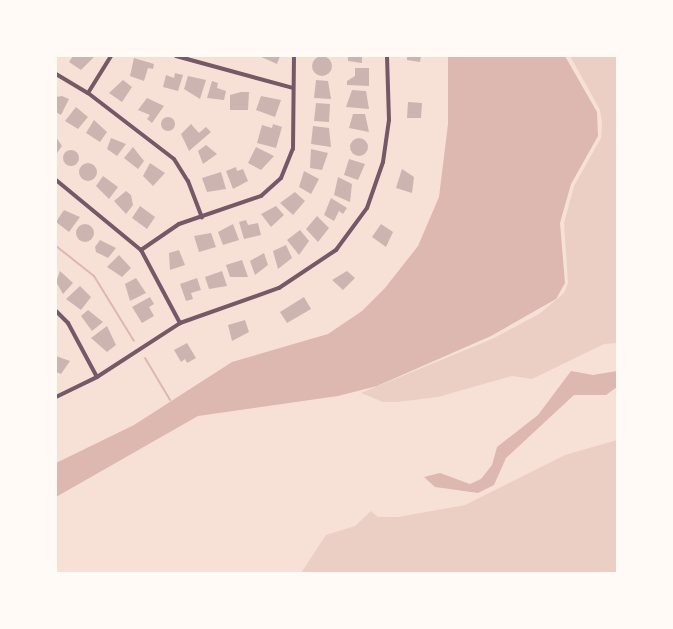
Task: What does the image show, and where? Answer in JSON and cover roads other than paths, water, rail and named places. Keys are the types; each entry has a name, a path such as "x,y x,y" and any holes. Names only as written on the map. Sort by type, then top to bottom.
{"street":[{"path":"88,93 111,56"},
{"path":"176,56 293,88"},
{"path":"141,250 172,228 261,196 280,178 293,149 294,56"},
{"path":"56,397 97,377 180,323 279,288 336,250 367,208 383,162 389,120 387,56"},
{"path":"56,74 88,93 174,159 188,181 201,217"},
{"path":"56,180 141,250 180,323"},
{"path":"56,311 68,323 97,377"}],"waterway":[{"path":"56,246 94,276 134,341"},
{"path":"145,358 170,400"}]}
